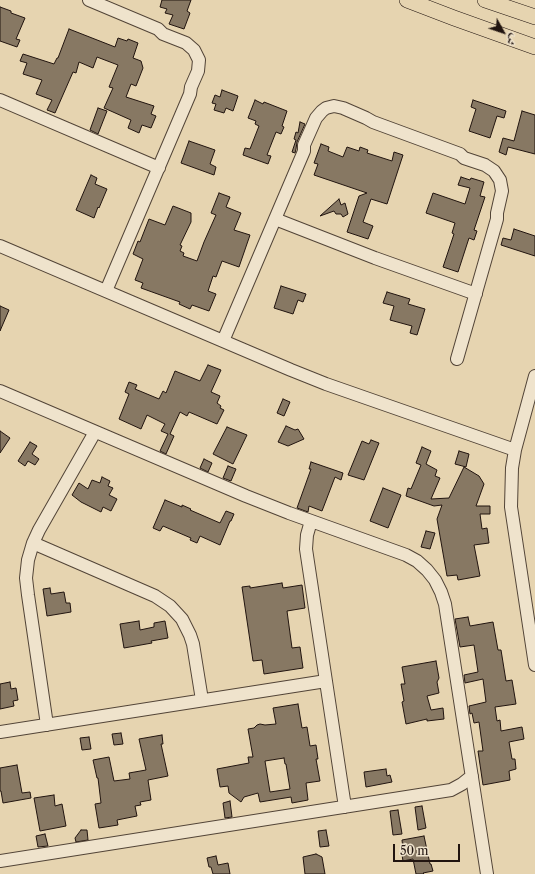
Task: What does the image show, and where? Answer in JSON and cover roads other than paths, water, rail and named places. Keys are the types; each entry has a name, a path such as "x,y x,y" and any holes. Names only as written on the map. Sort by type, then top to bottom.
{"main road":[{"path":"407,0 535,47"},
{"path":"485,0 535,17"}],"street":[{"path":"89,0 158,29 166,30 196,42 203,50 206,61 195,88 190,94 106,291"},
{"path":"0,100 158,168"},
{"path":"223,341 304,151 304,145 316,118 326,108 339,106 373,122 460,154 466,154 495,164 505,172 508,180 508,189 501,214 497,219 457,359"},
{"path":"275,219 382,261 476,294"},
{"path":"0,246 285,368 326,384 515,450"},
{"path":"535,376 515,450 512,468 511,507 535,665"},
{"path":"0,391 246,496 406,555 417,561 427,570 435,580 445,604 487,874"},
{"path":"47,725 26,578 28,560 39,530 96,432"},
{"path":"311,521 307,535 306,549 345,806"},
{"path":"33,543 155,596 170,606 182,619 190,635 193,644 202,700"},
{"path":"0,732 326,681"},
{"path":"451,790 472,776"},
{"path":"0,861 451,790 475,796"}]}
